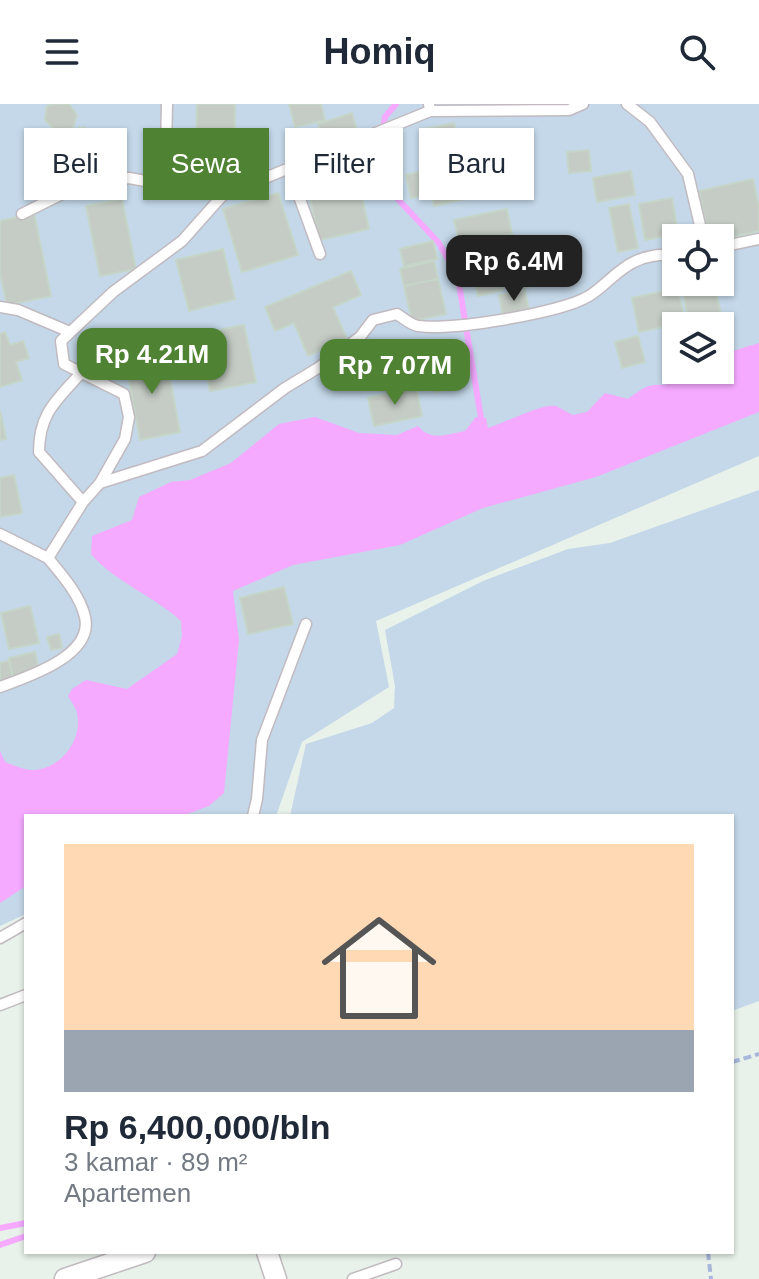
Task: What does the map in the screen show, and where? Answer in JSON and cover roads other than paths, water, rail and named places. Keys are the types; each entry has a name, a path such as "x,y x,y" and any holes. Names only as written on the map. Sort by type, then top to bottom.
{"street":[{"path":"65,1279 139,1254"},
{"path":"268,1254 276,1279"}],"lane":[{"path":"166,128 167,104"},
{"path":"384,128 430,108 569,110 583,104"},
{"path":"627,104 650,122 688,174 700,224"},
{"path":"22,214 78,186 129,178 143,181"},
{"path":"48,558 83,502 100,483 125,439 129,417 124,394 64,364 61,341 113,292 182,241 219,200"},
{"path":"300,200 320,254"},
{"path":"734,244 759,239"},
{"path":"100,483 202,451 285,388 360,337 373,320 397,314 416,326 440,326 549,310 587,297 632,263 662,256"},
{"path":"0,307 18,310 70,332"},
{"path":"81,373 47,410 39,432 39,452 83,502"},
{"path":"0,534 48,558 68,583 85,619 81,636 68,657 29,677 0,687"},
{"path":"253,814 262,740 306,624"},
{"path":"0,938 24,924"},
{"path":"0,1005 24,996"},
{"path":"353,1279 396,1264"}],"waterway":[{"path":"396,104 385,117 381,140 387,176 393,194 439,243 458,278 481,418"},
{"path":"0,1228 24,1223"},
{"path":"0,1245 24,1237"}]}
